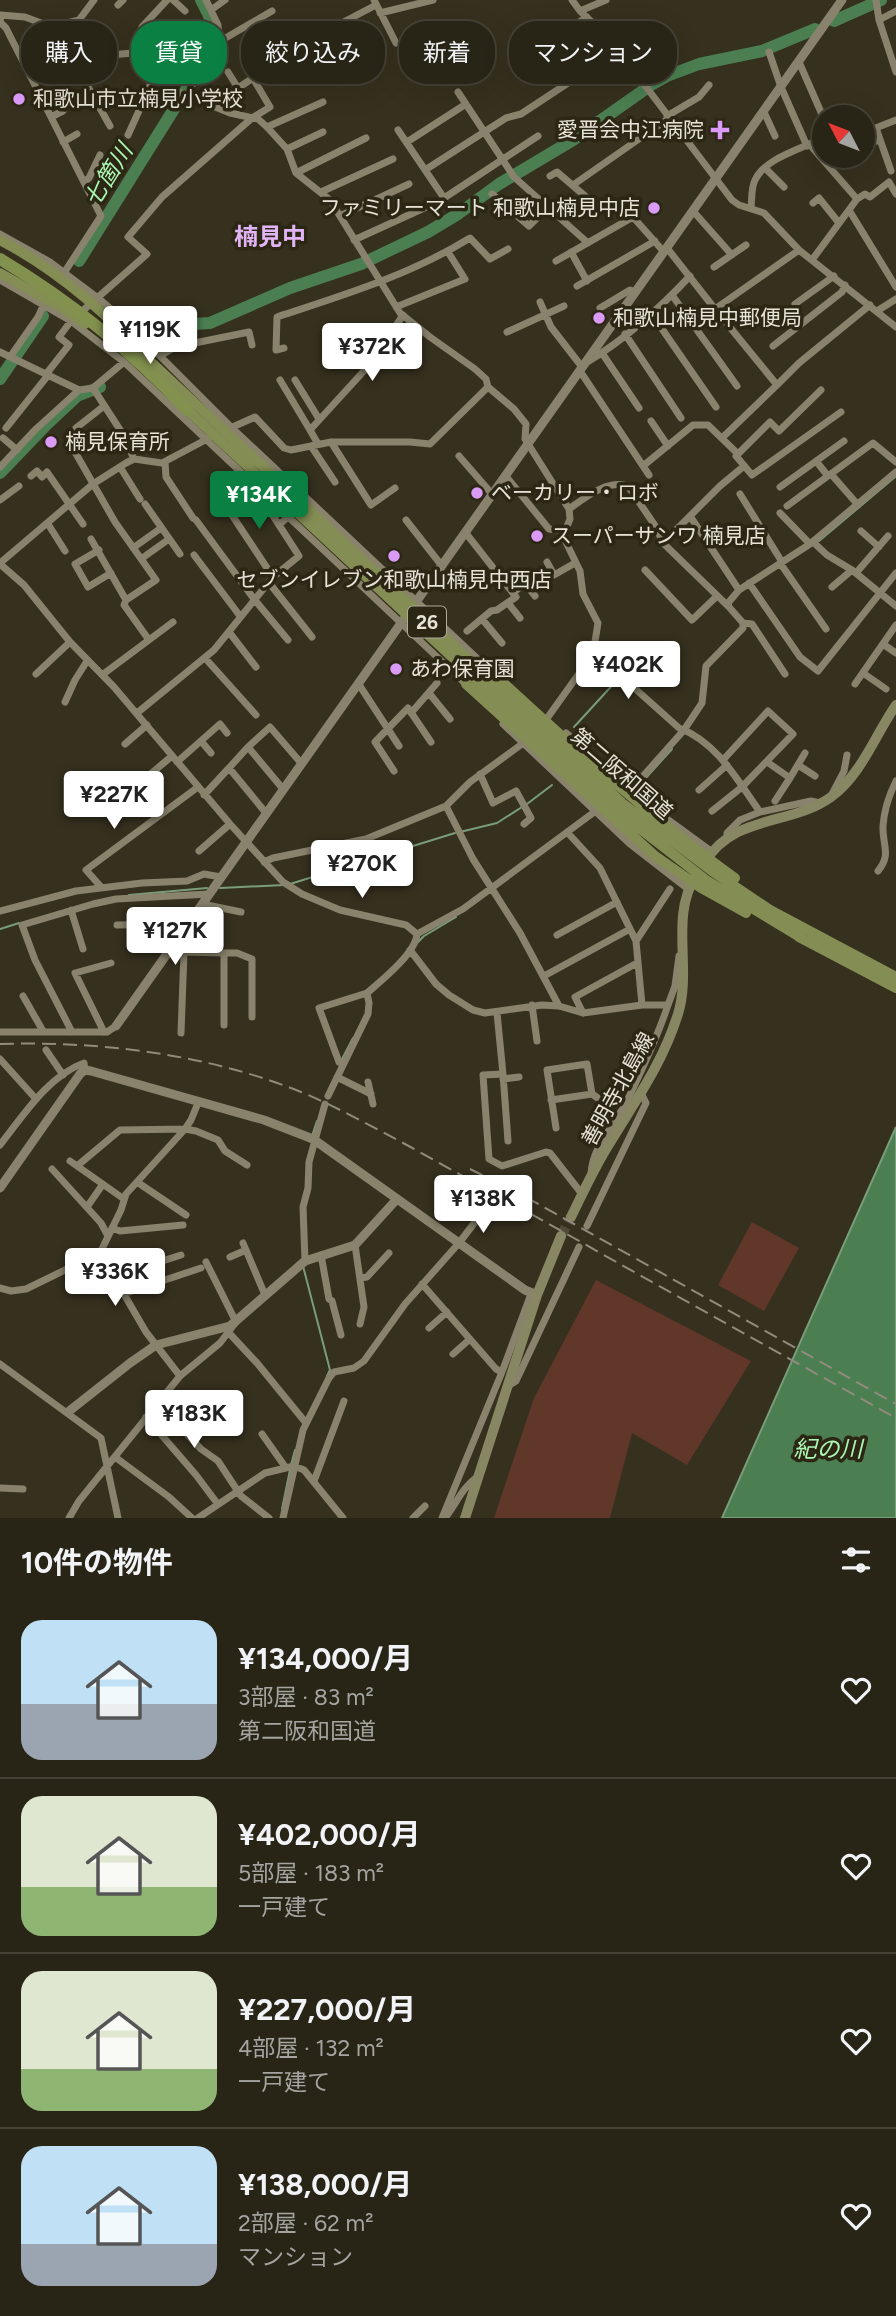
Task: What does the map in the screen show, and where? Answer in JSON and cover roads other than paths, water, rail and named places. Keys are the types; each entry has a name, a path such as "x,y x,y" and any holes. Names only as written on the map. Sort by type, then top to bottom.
{"highway":[{"name":"26","path":"0,240 60,278 155,359"},
{"name":"26","path":"0,252 70,296 155,359"},
{"name":"26","path":"0,260 38,282 96,324 150,372 187,410"},
{"name":"26","path":"0,273 62,308 107,340 187,410"},
{"name":"第二阪和国道","path":"155,359 571,756 709,876"},
{"name":"第二阪和国道","path":"187,410 564,763 648,836 740,896 896,977"},
{"name":"26","path":"493,673 709,876 803,940 896,988"},
{"name":"26","path":"466,684 594,806 654,855 709,876"}],"main road":[{"name":"善明寺北島線","path":"571,1217 607,1147 657,1068 681,1006 685,972 684,911 688,889 711,851 744,828 820,803 830,797 863,761 896,705"},
{"path":"465,1518 508,1386 534,1294 561,1236"}],"street":[{"path":"77,21 94,0"},
{"path":"148,21 167,0"},
{"path":"173,0 185,11"},
{"path":"206,0 217,21"},
{"path":"211,10 225,0"},
{"path":"347,21 377,6 433,0"},
{"path":"572,0 591,21"},
{"path":"580,11 606,0"},
{"path":"0,1032 104,1032 116,1026 842,0"},
{"path":"876,1 896,72"},
{"path":"377,6 396,43"},
{"path":"227,37 272,11"},
{"path":"880,20 896,11"},
{"path":"36,21 25,17 1,15 1,22 101,216 64,273"},
{"path":"581,21 587,17"},
{"path":"769,52 781,87 812,149"},
{"path":"799,62 818,105"},
{"path":"228,72 239,88"},
{"path":"87,84 110,126"},
{"path":"128,135 150,84"},
{"path":"170,84 183,95 230,113 258,119 267,127 287,149 296,173 330,200 396,307 429,337 486,379 488,387 514,409 526,424 524,434 528,443 569,509 570,519 563,536 580,571 583,594 598,623 593,654 548,717"},
{"path":"183,95 190,84"},
{"path":"230,113 223,98 245,84"},
{"path":"6,428 69,345 59,337 71,321 147,254 128,237 153,206 252,118 270,107 257,84"},
{"path":"425,170 506,118 521,114 566,84"},
{"path":"643,84 732,200 764,213 799,250 896,327"},
{"path":"573,185 699,97 709,85"},
{"path":"458,92 512,175 588,243"},
{"path":"267,127 323,102"},
{"path":"407,142 466,104"},
{"path":"306,110 311,120"},
{"path":"51,117 63,111"},
{"path":"764,112 775,136"},
{"path":"891,171 876,128 896,120"},
{"path":"398,130 444,198 538,136"},
{"path":"287,149 323,132"},
{"path":"63,142 77,134"},
{"path":"296,173 366,138"},
{"path":"875,141 880,140"},
{"path":"751,208 753,184 765,168 812,144"},
{"path":"84,182 89,178 100,155"},
{"path":"321,192 393,159"},
{"path":"765,168 783,187"},
{"path":"832,168 857,199"},
{"path":"550,176 557,172 599,208"},
{"path":"812,260 857,199 865,194 870,197 889,182 896,194"},
{"path":"340,216 409,184"},
{"path":"492,194 528,226 548,207"},
{"path":"813,203 819,198 839,223"},
{"path":"354,240 433,204"},
{"path":"849,210 896,286"},
{"path":"693,211 732,255"},
{"path":"556,261 633,217 690,276 777,385"},
{"path":"0,234 64,273 98,298 155,359 493,673 632,790 711,851"},
{"path":"284,348 276,350 277,317 381,283 448,252 470,238 490,259 508,249"},
{"path":"577,286 655,241"},
{"path":"714,267 746,245"},
{"path":"715,309 799,250"},
{"path":"396,307 465,279 448,252"},
{"path":"571,252 587,281"},
{"path":"582,367 651,313 690,276"},
{"path":"795,304 834,276"},
{"path":"0,280 71,321 124,362 402,622 466,684 522,744 594,806 630,844 688,889"},
{"path":"773,346 842,292 845,285"},
{"path":"600,308 630,290 635,292"},
{"path":"672,295 737,386"},
{"path":"877,311 896,299"},
{"path":"540,302 551,327 582,367 649,475"},
{"path":"13,359 44,304"},
{"path":"722,438 799,363 870,305"},
{"path":"507,332 564,306"},
{"path":"651,313 716,407"},
{"path":"310,430 373,361 403,315"},
{"path":"155,359 175,347 249,332 252,345"},
{"path":"625,334 681,418"},
{"path":"0,352 79,390 93,390 124,362"},
{"path":"602,353 639,408"},
{"path":"280,380 310,430 314,445 335,482"},
{"path":"295,380 319,419"},
{"path":"417,934 406,925 341,910 302,894 286,884 230,824 137,713 70,642 24,585 0,564 93,484 134,459 165,462 231,427 255,418 284,448 291,450 331,442 430,444 488,387"},
{"path":"0,467 79,390"},
{"path":"93,390 124,436 134,459"},
{"path":"821,390 779,431 770,422 736,456 752,475 841,412"},
{"path":"76,428 104,406"},
{"path":"651,421 668,446"},
{"path":"643,466 693,425 708,425 738,454"},
{"path":"3,438 17,450"},
{"path":"780,487 844,441"},
{"path":"331,442 371,505 395,488"},
{"path":"787,506 873,443 896,461"},
{"path":"75,452 133,548 156,580 126,600 124,605 149,640"},
{"path":"459,456 492,494"},
{"path":"816,461 858,505"},
{"path":"165,462 166,477 194,519 288,640"},
{"path":"663,544 744,466"},
{"path":"120,467 180,554"},
{"path":"31,476 37,471 42,477 47,472 83,524"},
{"path":"729,607 728,603 739,590 813,544 896,472"},
{"path":"505,475 549,529 564,531"},
{"path":"569,509 611,485 624,484 631,488 656,527 663,544 745,623 752,624 785,674"},
{"path":"0,500 19,486"},
{"path":"258,487 228,509 271,581 312,637"},
{"path":"740,494 781,564 826,629"},
{"path":"137,713 205,659 254,599 299,556 270,511"},
{"path":"779,513 813,544 854,572 896,606"},
{"path":"279,525 289,516"},
{"path":"690,516 739,590"},
{"path":"406,520 442,566"},
{"path":"48,524 65,551"},
{"path":"133,548 161,528"},
{"path":"861,531 879,547"},
{"path":"465,532 516,597 491,611 467,631"},
{"path":"832,587 854,572 888,536"},
{"path":"92,539 126,600"},
{"path":"141,559 169,539"},
{"path":"99,550 75,564 88,587 111,573"},
{"path":"194,555 240,616"},
{"path":"547,562 554,575 575,562"},
{"path":"645,569 692,620 717,596"},
{"path":"750,584 800,657 818,671 896,573"},
{"path":"513,593 525,583 535,596"},
{"path":"509,603 520,618"},
{"path":"482,619 502,643"},
{"path":"102,675 173,622"},
{"path":"417,934 464,909 568,834 594,806 632,790 702,704 706,670 745,623"},
{"path":"855,684 896,625"},
{"path":"229,632 256,667"},
{"path":"36,674 70,642"},
{"path":"883,644 896,653"},
{"path":"593,654 681,729 689,731 712,748 760,812"},
{"path":"205,659 256,715"},
{"path":"65,702 87,661"},
{"path":"863,673 886,689"},
{"path":"358,683 399,746"},
{"path":"411,713 437,683"},
{"path":"429,693 450,719"},
{"path":"394,771 376,742 408,708 431,742"},
{"path":"699,790 768,711 793,734 742,787 712,811"},
{"path":"141,782 201,741 220,724 228,733"},
{"path":"125,744 147,725"},
{"path":"204,794 270,727 301,763"},
{"path":"201,741 211,754"},
{"path":"264,862 366,839 446,806 460,790 522,744"},
{"path":"248,747 283,789"},
{"path":"775,801 805,753"},
{"path":"830,797 844,771 847,755"},
{"path":"767,762 790,778"},
{"path":"798,765 815,776"},
{"path":"229,768 265,813"},
{"path":"480,775 493,803 516,791 531,818 524,824"},
{"path":"878,871 885,862 883,828 896,781"},
{"path":"86,870 198,787"},
{"path":"727,838 727,833 740,820 760,812 811,802 820,803"},
{"path":"446,806 473,859 544,975 559,1006"},
{"path":"199,851 230,824"},
{"path":"568,834 600,868 636,941 642,1005"},
{"path":"80,863 102,888"},
{"path":"0,911 76,891 187,880 204,874 221,877"},
{"path":"636,941 670,889"},
{"path":"72,1032 35,960 22,925 116,899 212,891"},
{"path":"557,935 617,902"},
{"path":"202,904 241,912"},
{"path":"71,910 83,949"},
{"path":"117,925 188,924"},
{"path":"544,975 630,929"},
{"path":"341,1063 319,1008 367,993 410,951 417,934"},
{"path":"178,938 183,942 184,952 181,1034"},
{"path":"591,1178 593,1156 636,1081 661,1026 675,986 683,942"},
{"path":"410,951 436,984 449,995 472,1010 485,1013 532,1005 559,1006 583,1013 642,1005 668,1005"},
{"path":"184,952 237,953 252,959 252,1017"},
{"path":"224,1024 225,953"},
{"path":"583,1013 575,998 637,962"},
{"path":"104,1032 75,973 111,963"},
{"path":"328,1096 341,1063 368,1014 367,993"},
{"path":"23,996 43,1031"},
{"path":"532,1005 537,1041"},
{"path":"497,1013 508,1141"},
{"path":"46,1050 63,1075"},
{"path":"0,1059 36,1099"},
{"path":"0,1145 36,1099 63,1075 84,1063 85,1070"},
{"path":"556,1128 547,1070 587,1063 592,1094"},
{"path":"85,1070 264,1120 311,1138 534,1294 443,1518"},
{"path":"0,1188 85,1070"},
{"path":"519,1077 483,1075 489,1159 502,1166 550,1153 582,1194"},
{"path":"337,1077 371,1094"},
{"path":"368,1082 373,1104"},
{"path":"551,1100 592,1094 605,1103 614,1121"},
{"path":"587,1226 646,1103 642,1095"},
{"path":"0,1288 11,1291 26,1289 100,1253 126,1194 185,1129 198,1102"},
{"path":"304,1262 303,1207 308,1188 311,1138 325,1104"},
{"path":"124,1199 74,1163 120,1130 196,1131 218,1140 225,1151 247,1166"},
{"path":"52,1169 102,1223 108,1236"},
{"path":"137,1182 186,1215"},
{"path":"87,1207 103,1184"},
{"path":"69,1518 180,1376 211,1351 236,1322 304,1262 355,1245 397,1199"},
{"path":"283,1518 290,1467 306,1423 334,1372 354,1368 365,1361 387,1327 485,1209"},
{"path":"112,1228 120,1231 183,1225"},
{"path":"355,1245 364,1307 360,1324"},
{"path":"230,1257 244,1247 265,1295"},
{"path":"508,1386 516,1381 579,1247"},
{"path":"100,1253 146,1332 180,1376"},
{"path":"360,1278 368,1277 389,1253"},
{"path":"113,1277 181,1255"},
{"path":"321,1255 329,1299 332,1301 341,1335"},
{"path":"123,1294 203,1265 236,1322"},
{"path":"422,1284 496,1369 502,1372"},
{"path":"429,1328 447,1312"},
{"path":"68,1412 156,1345 236,1322"},
{"path":"229,1333 306,1423"},
{"path":"453,1354 470,1339"},
{"path":"0,1364 101,1438 118,1518"},
{"path":"314,1481 344,1401"},
{"path":"158,1403 201,1449 218,1461 240,1496 269,1518"},
{"path":"146,1417 217,1503"},
{"path":"262,1434 290,1467"},
{"path":"115,1457 169,1497 192,1518"},
{"path":"198,1518 265,1473 290,1467 304,1469 343,1518"},
{"path":"443,1518 453,1508 464,1487 477,1476"},
{"path":"0,1488 23,1489"},
{"path":"413,1518 425,1506"}],"water":[{"name":"紀の川","path":"896,1127 896,1518 722,1518"}],"waterway":[{"name":"七箇川","path":"201,0 211,21"},
{"path":"834,21 881,0"},
{"path":"163,337 178,325 210,323 290,288 361,264 428,232 499,184 573,140 667,76 699,64 762,51 815,29"},
{"name":"七箇川","path":"79,261 189,85"},
{"name":"七箇川","path":"0,379 43,316"},
{"path":"0,473 77,396 100,387"},
{"path":"819,541 895,477"},
{"path":"574,727 618,679"},
{"path":"644,780 672,749"},
{"path":"527,804 552,785"},
{"path":"460,832 497,823 522,807"},
{"path":"290,884 455,833"},
{"path":"220,888 284,885"},
{"path":"129,895 207,888"},
{"path":"417,943 456,917"},
{"path":"0,929 19,923"},
{"path":"341,1061 353,1038"},
{"path":"312,1136 317,1121"},
{"path":"303,1266 330,1370 327,1376"},
{"path":"291,1465 295,1450"},
{"path":"282,1509 290,1470"}],"tunnel":[{"path":"561,1236 571,1217"}],"railway":[{"path":"0,1044 115,1048 191,1059 229,1068 301,1092 405,1144 896,1418"},
{"path":"470,1169 524,1196 896,1404"}],"place":[{"name":"和歌山市立楠見小学校","path":"19,99"},
{"name":"愛晋会中江病院","path":"720,130"},
{"name":"ファミリーマート 和歌山楠見中店","path":"654,208"},
{"name":"和歌山楠見中郵便局","path":"599,318"},
{"name":"楠見保育所","path":"51,442"},
{"name":"ベーカリー・ロボ","path":"477,493"},
{"name":"スーパーサンワ 楠見店","path":"537,536"},
{"name":"セブンイレブン和歌山楠見中西店","path":"394,556"},
{"name":"あわ保育園","path":"396,669"}],"district":[{"name":"楠見中","path":"270,237"}]}
